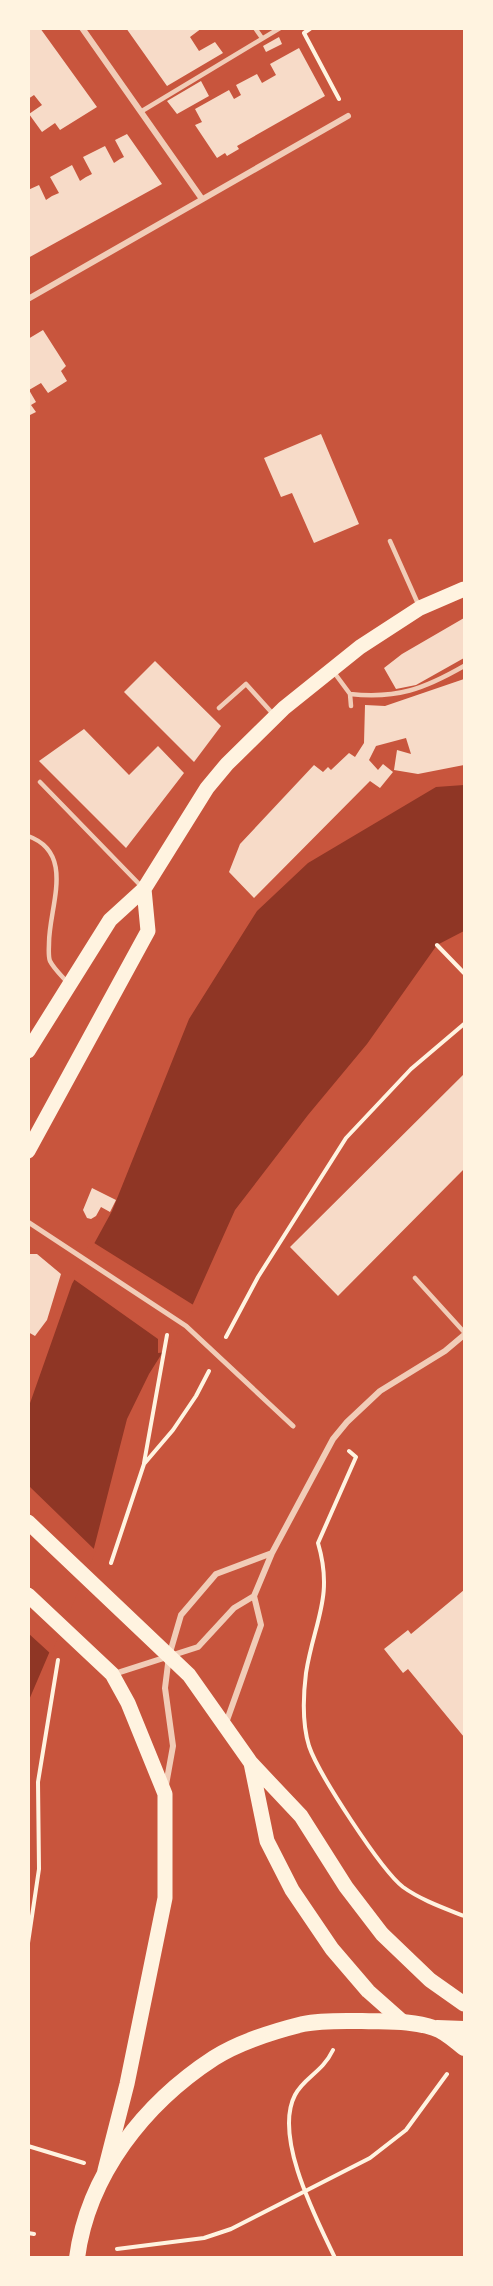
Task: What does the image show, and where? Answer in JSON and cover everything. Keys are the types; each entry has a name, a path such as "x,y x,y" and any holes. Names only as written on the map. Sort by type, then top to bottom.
{"highway":[{"path":"77,2258 79,2242 105,2169 135,2126 183,2080 216,2056 256,2039 304,2024 330,2021 403,2022 436,2028 465,2029"},
{"path":"436,2028 465,2048"}],"main road":[{"path":"28,1052 110,920 144,889 207,788 227,764 275,716 360,647 420,608 465,589"},
{"path":"28,1151 148,931 144,889"},
{"path":"28,1522 189,1675 251,1762 301,1816 346,1887 382,1934 430,1980 465,2004"},
{"path":"28,1594 112,1674 128,1703 165,1794 165,1898 127,2084 105,2169"},
{"path":"251,1762 267,1841 292,1890 332,1949 368,1990 403,2022"}],"street":[{"path":"82,28 202,199"},
{"path":"28,299 348,116"},
{"path":"28,1222 186,1326 218,1353 293,1426"},
{"path":"225,1725 261,1625 254,1596 272,1553 333,1439 347,1422 380,1391 445,1351 465,1333"},
{"path":"165,1794 173,1746 165,1688 169,1656 181,1615 216,1574 272,1553"},
{"path":"112,1674 198,1647 234,1608 254,1596"}],"lane":[{"path":"255,28 262,38"},
{"path":"142,111 280,28"},
{"path":"390,541 420,608"},
{"path":"350,694 376,697 415,691 465,666"},
{"path":"331,669 350,694 351,706"},
{"path":"219,708 246,684 275,716"},
{"path":"40,782 144,889"},
{"path":"28,836 41,842 48,850 58,870 49,934 49,960 69,985"},
{"path":"415,1278 465,1333"}],"path":[{"path":"311,28 303,33 348,116"},
{"path":"437,945 465,973"},
{"path":"144,1464 173,1430 196,1396 263,1268 346,1138 411,1070 465,1024"},
{"path":"111,1563 144,1464 164,1352"},
{"path":"356,1457 318,1543 325,1567 326,1588 306,1672 306,1731 310,1747 324,1775 378,1859 402,1886 465,1916"},
{"path":"28,1943 39,1869 38,1782 58,1660"},
{"path":"333,2050 326,2065 295,2095 289,2121 303,2193 335,2258"},
{"path":"117,2249 204,2238 231,2229 370,2158 406,2130 447,2074"},
{"path":"28,2146 105,2169"},
{"path":"28,2233 34,2234"}],"shaded area":[{"path":"464,785 464,931 437,945 367,1044 308,1115 235,1210 193,1304 149,1374 127,1419 94,1548 29,1700 29,1406 72,1284 112,1211 189,1019 257,911 308,863 436,787"}],"pier":[{"path":"91,1241 195,1306 166,1352 158,1353 158,1339 72,1278"},
{"path":"29,1486 96,1551 51,1654 28,1633"}],"building":[{"path":"28,28 40,28 97,107 60,130 55,123 42,132 29,114 42,105 34,95 28,99"},
{"path":"126,28 202,28 190,37 199,51 215,42 223,53 167,86"},
{"path":"279,37 282,44 266,52 263,46"},
{"path":"299,48 325,96 237,146 239,149 227,156 225,153 217,158 195,125 202,122 195,109 229,90 234,99 241,95 236,85 257,74 262,83 276,75 270,64"},
{"path":"201,81 209,96 177,114 167,101"},
{"path":"127,134 162,184 28,258 28,190 39,185 46,200 59,193 50,177 72,165 80,181 92,174 83,157 105,146 114,163 124,157 115,140"},
{"path":"43,330 66,366 61,371 67,381 48,393 41,383 29,390 36,402 31,405 36,412 28,416 28,339"},
{"path":"321,434 359,524 314,543 292,493 281,497 264,458"},
{"path":"464,618 464,658 416,685 396,689 384,668 402,654"},
{"path":"155,661 221,726 194,762 124,692"},
{"path":"464,679 464,765 418,774 394,770 397,750 411,754 406,738 376,746 369,760 378,770 383,764 393,772 380,788 370,781 254,898 229,872 240,844 314,765 323,772 328,767 331,770 349,753 355,757 364,743 365,705 385,706"},
{"path":"84,729 129,775 158,746 184,773 126,848 39,761"},
{"path":"464,1074 464,1169 338,1296 290,1247"},
{"path":"92,1188 116,1200 110,1212 101,1207 96,1216 91,1219 87,1218 83,1210"},
{"path":"28,1254 37,1254 61,1274 47,1320 35,1336 28,1332"},
{"path":"464,1590 464,1737 408,1669 403,1673 384,1649 408,1630 411,1634"}]}
